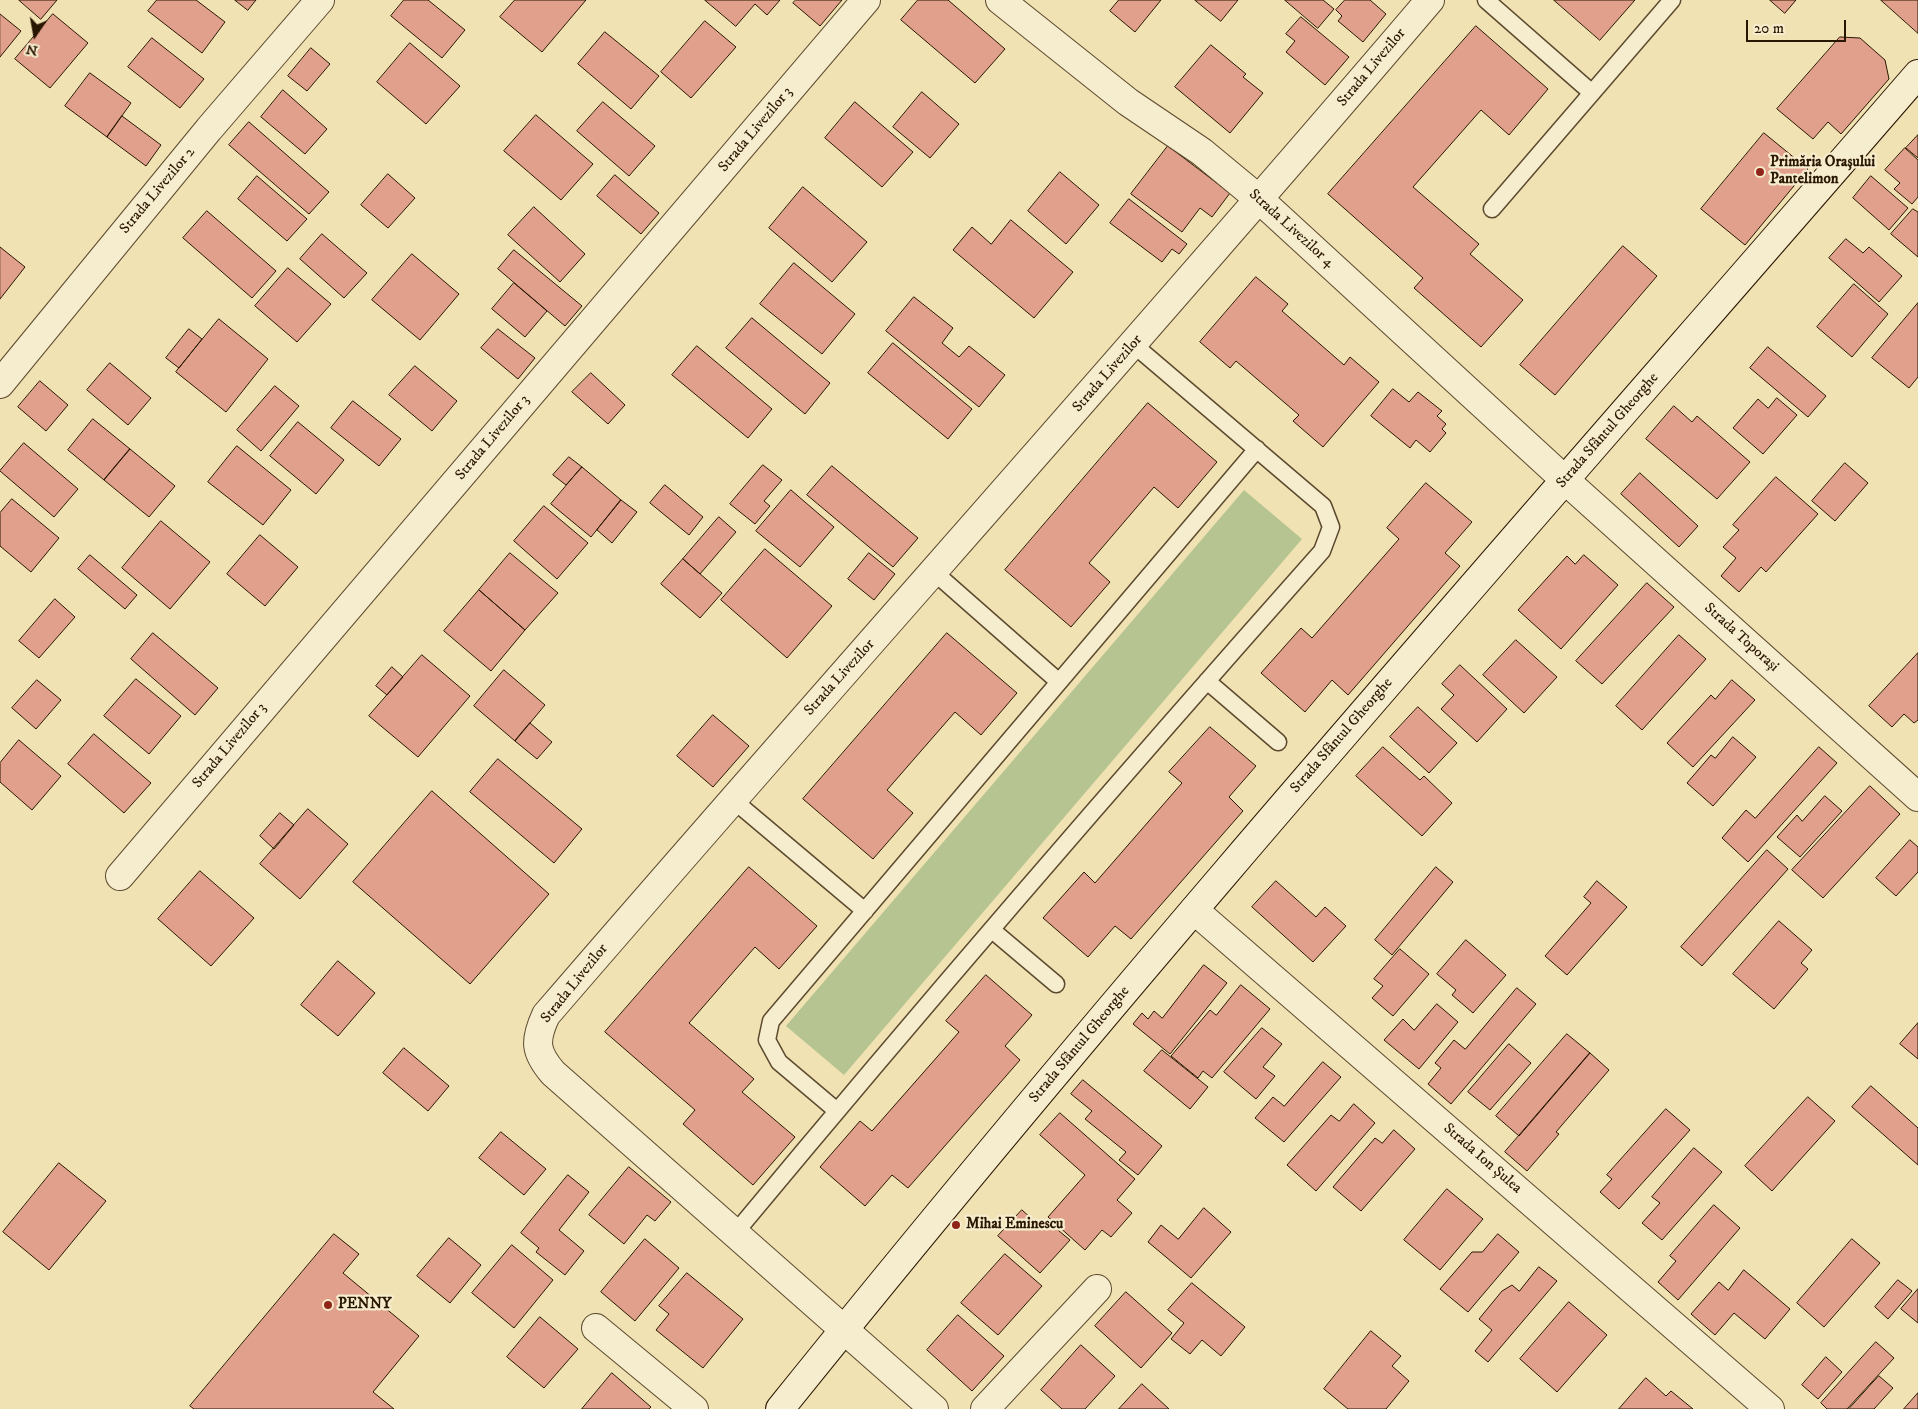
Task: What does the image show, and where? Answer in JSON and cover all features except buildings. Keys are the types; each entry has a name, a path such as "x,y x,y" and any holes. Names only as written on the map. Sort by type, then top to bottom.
{"street":[{"name":"Strada Livezilor 2","path":"0,384 202,137 320,0"},
{"name":"Strada Livezilor 3","path":"120,876 866,0"},
{"name":"Strada Livezilor 4","path":"1000,0 1128,102 1202,152 1260,200 1564,480"},
{"name":"Strada Livezilor","path":"934,1409 554,1073 542,1059 537,1045 539,1029 546,1016 732,799 1134,345 1430,0"},
{"name":"Strada Sfântul Gheorghe","path":"780,1409 843,1330 1194,910 1564,480 1918,74"},
{"name":"Strada Toporași","path":"1564,480 1918,797"},
{"name":"Strada Ion Șulea","path":"1194,910 1770,1409"},
{"path":"985,1409 1096,1289"},
{"path":"596,1328 694,1409"}],"lane":[{"path":"1486,0 1592,93"},
{"path":"1492,209 1672,0"},
{"path":"736,1232 992,930 1322,551 1331,527 1323,506 1134,345"},
{"path":"837,1111 779,1062 767,1040 771,1021 1257,449"},
{"path":"934,572 1059,682"},
{"path":"1207,681 1278,742"},
{"path":"732,799 865,911"},
{"path":"992,930 1056,984"}],"green space":[{"path":"1244,490 1302,539 844,1075 786,1026"}],"place":[{"name":"Primăria Orașului Pantelimon","path":"1760,172"},
{"name":"Mihai Eminescu","path":"956,1225"},
{"name":"PENNY","path":"328,1305"}]}
